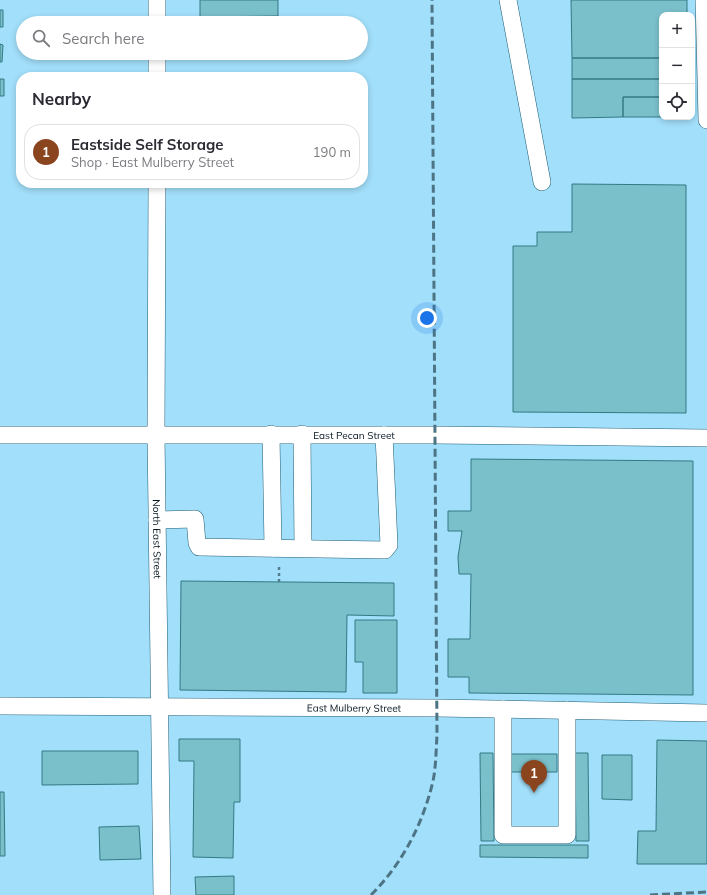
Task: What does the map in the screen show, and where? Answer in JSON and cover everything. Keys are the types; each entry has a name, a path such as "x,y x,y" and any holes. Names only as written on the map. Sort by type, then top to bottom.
{"street":[{"path":"157,0 157,16"},
{"path":"508,0 542,182"},
{"path":"704,0 707,120"},
{"path":"157,60 157,72"},
{"name":"North East Street","path":"157,188 156,434 162,895"},
{"path":"271,434 273,548"},
{"path":"302,434 303,548"},
{"name":"East Pecan Street","path":"0,435 302,434 707,438"},
{"path":"157,520 195,519 197,543 199,547 354,550 388,549 384,435"},
{"name":"East Mulberry Street","path":"0,706 503,709 707,713"},
{"path":"503,709 503,835 567,835 567,710"}],"building":[{"path":"200,0 278,0 278,16 200,16"},
{"path":"571,0 687,0 687,12 659,12 659,58 572,58"},
{"path":"0,10 3,10 3,27 0,27"},
{"path":"0,44 3,45 2,62 0,62"},
{"path":"572,58 659,58 659,79 572,79"},
{"path":"0,79 4,79 4,96 0,96"},
{"path":"572,79 659,79 659,97 623,97 623,117 572,118"},
{"path":"623,97 659,97 659,117 623,117"},
{"path":"572,184 686,185 686,413 513,412 513,246 537,246 537,232 572,232"},
{"path":"471,459 693,461 693,695 469,693 469,677 448,677 448,639 470,639 471,574 459,574 458,557 462,531 448,531 448,511 471,511"},
{"path":"181,581 394,583 394,616 347,615 346,692 180,690"},
{"path":"355,620 397,620 397,693 363,693 363,662 355,662"},
{"path":"179,739 240,739 240,802 234,802 233,858 193,857 194,761 179,761"},
{"path":"657,740 707,741 707,864 637,864 638,831 656,831"},
{"path":"42,751 138,751 138,784 42,785"},
{"path":"480,753 493,753 494,841 481,841"},
{"path":"575,753 588,753 589,841 576,841"},
{"path":"511,754 557,754 557,772 511,772"},
{"path":"602,755 632,755 632,800 602,799"},
{"path":"0,792 4,792 5,856 0,856"},
{"path":"139,826 141,859 100,860 99,827"},
{"path":"480,845 588,845 588,858 480,857"},
{"path":"234,876 234,895 196,895 195,877"}],"railway":[{"path":"371,895 402,857 417,828 429,797 434,776 436,758 432,0"},
{"path":"650,895 707,892"}],"place":[{"name":"Eastside Self Storage","path":"534,793"}]}
